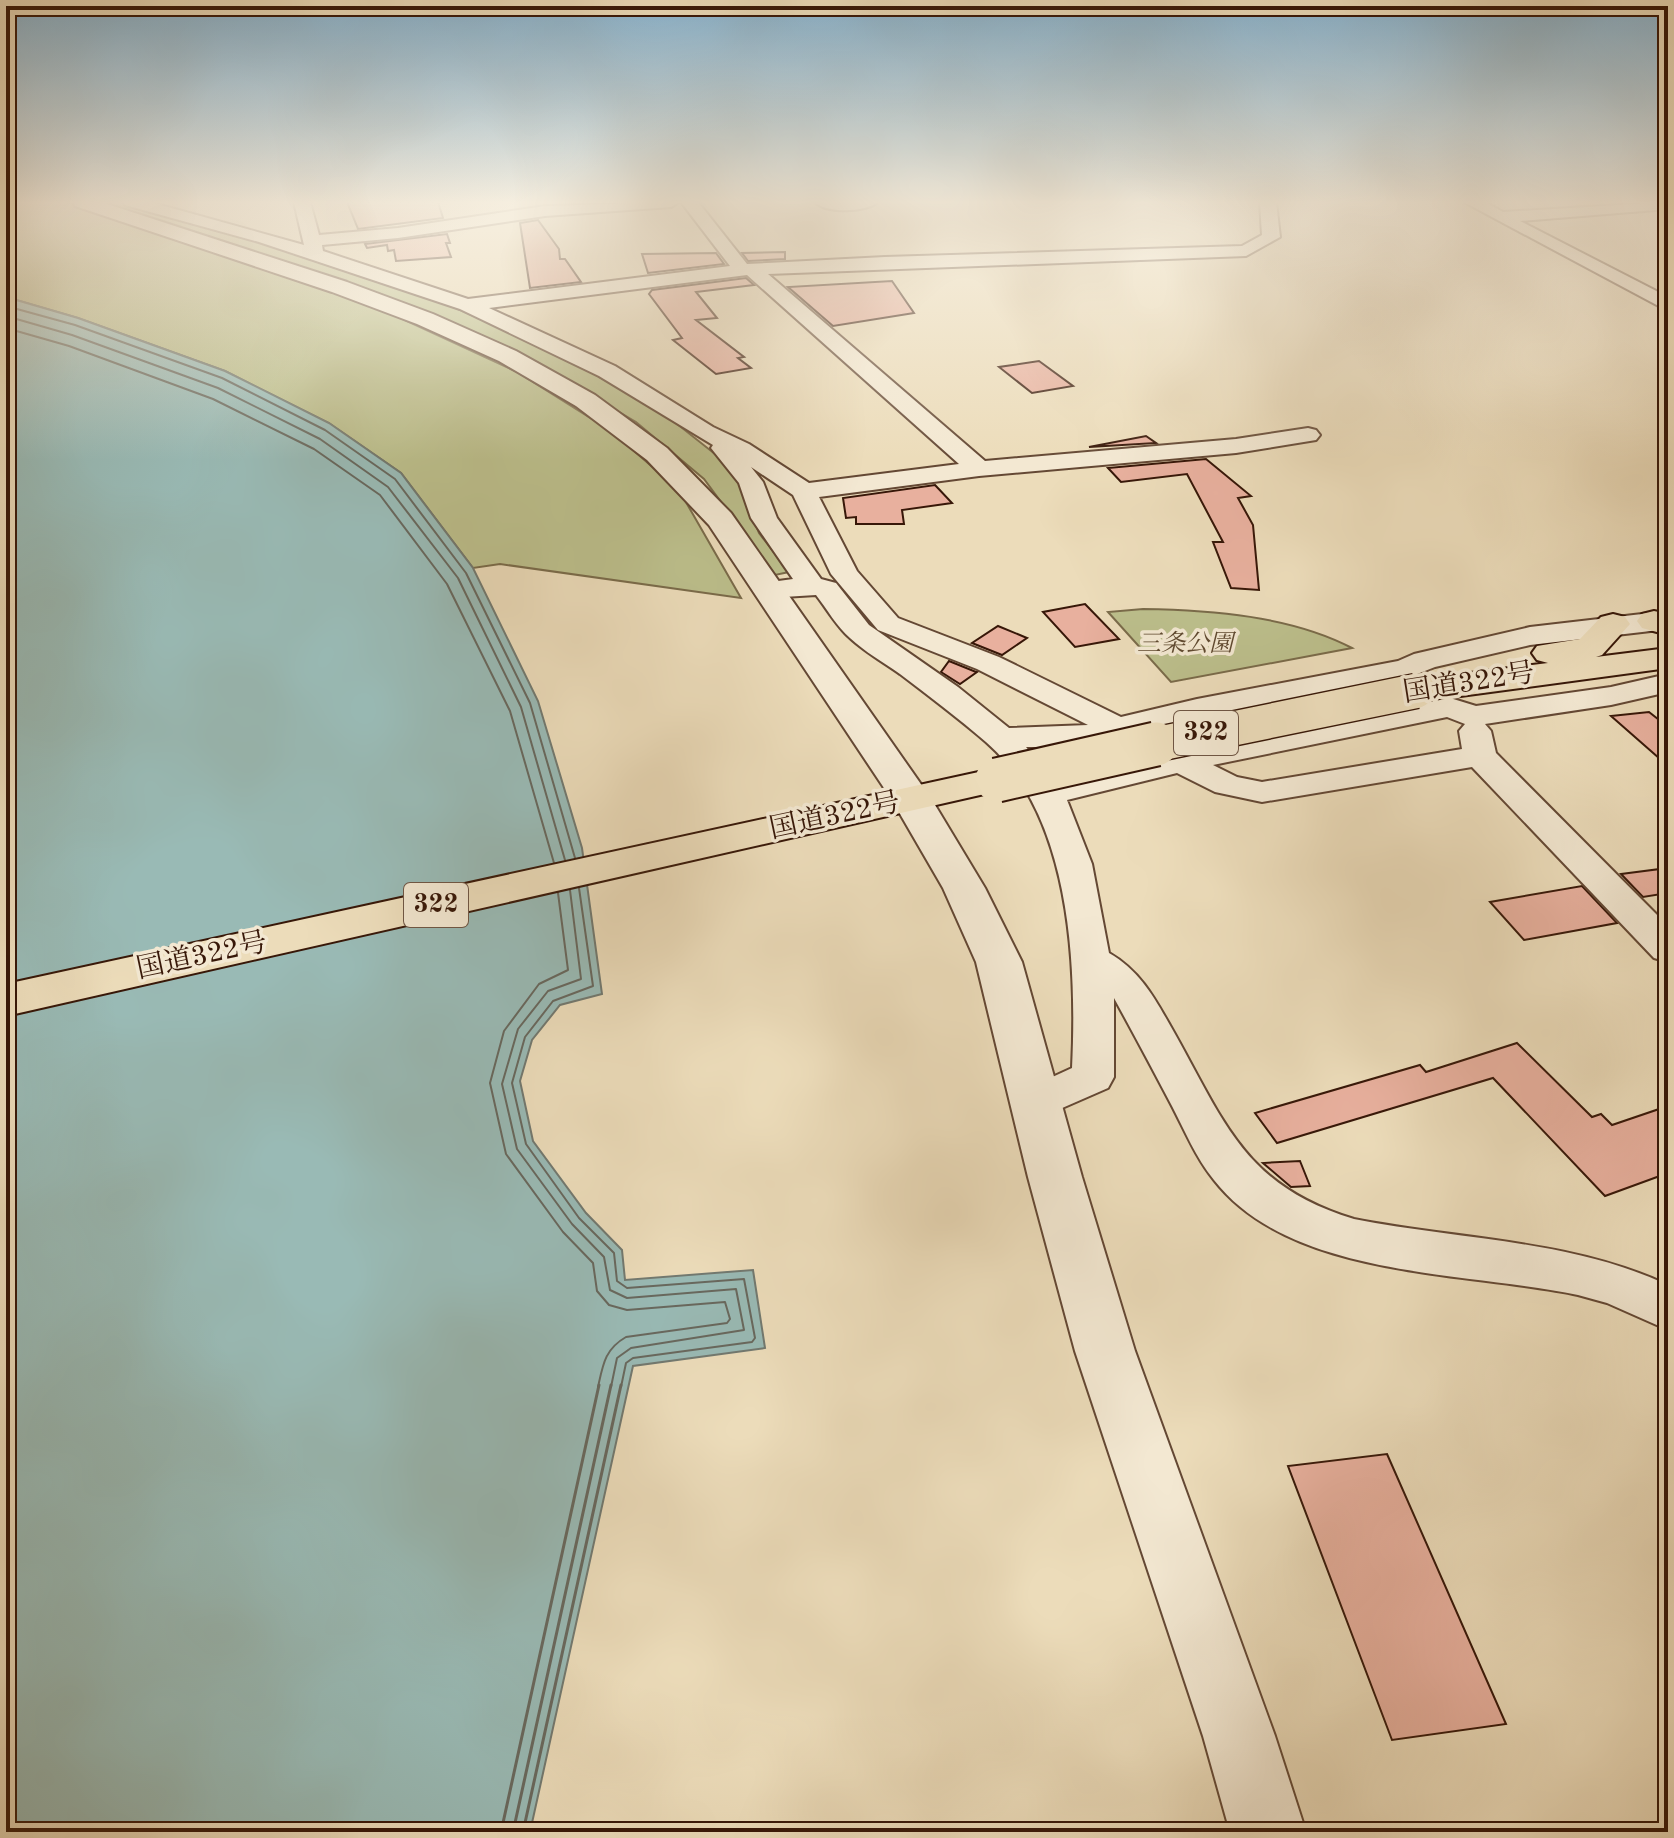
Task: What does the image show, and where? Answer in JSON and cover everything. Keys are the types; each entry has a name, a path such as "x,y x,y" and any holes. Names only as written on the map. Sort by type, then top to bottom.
{"highway":[{"path":"1456,683 1526,656 1590,648 1613,624"},
{"name":"国道322号","path":"6,1000 1204,733 1456,683 1668,658"},
{"path":"1456,683 1484,699 1668,682"}],"street":[{"path":"341,288 433,322 582,398 653,448 688,480 720,519 912,800 964,888 999,962 1105,1351 1239,1736 1268,1832"},
{"path":"422,288 467,305 607,371 705,432 741,449 804,491 845,574 888,624 988,663 1227,785 1262,792 1480,756"},
{"path":"467,305 605,288"},
{"path":"768,288 979,469"},
{"path":"1636,288 1668,305"},
{"path":"705,432 732,456 751,482 764,518 811,585"},
{"path":"804,491 979,469 1236,446 1308,435"},
{"path":"767,590 811,585 826,589 859,631 947,694 1001,738 1048,795 1074,864 1091,960 1095,1014 1093,1077 1037,1103"},
{"path":"1001,738 1077,737 1197,708 1407,669 1425,660 1515,639 1613,624 1663,622"},
{"path":"1048,795 1181,762 1431,710 1450,707 1473,716 1611,696 1668,682"},
{"path":"1473,716 1480,756 1668,949"},
{"path":"1091,960 1110,971 1129,989 1218,1150 1237,1176 1265,1203 1301,1223 1350,1238 1575,1273 1619,1285 1668,1309"}],"green space":[{"path":"6,288 326,288 357,298 517,372 611,431 679,490 741,598 500,564 473,568 401,473 329,423 225,371 78,318 6,297"},
{"path":"360,288 410,288 559,354 667,416 734,469 759,533 789,572 775,575 704,479 636,422 536,363"},
{"name":"三条公園","path":"1143,609 1223,613 1277,622 1328,637 1352,648 1171,682 1108,612"}],"water":[{"path":"6,297 78,318 225,371 329,423 401,473 473,568 538,701 582,848 602,994 560,1005 532,1040 520,1081 533,1141 586,1213 622,1250 625,1280 753,1270 765,1348 633,1366 530,1832 6,1832"}],"building":[{"path":"731,288 696,292 717,318 696,320 744,357 738,358 751,368 716,374 673,340 682,338 649,294 652,290"},
{"path":"789,288 897,288 914,313 833,326"},
{"path":"1039,361 1073,386 1032,393 999,367"},
{"path":"1146,436 1156,443 1089,447"},
{"path":"1206,459 1251,496 1238,498 1253,525 1259,590 1231,588 1213,542 1223,542 1187,474 1121,482 1108,468"},
{"path":"935,485 952,503 902,510 904,524 856,524 856,517 846,518 843,498"},
{"path":"1085,604 1119,639 1075,647 1043,612"},
{"path":"998,626 1027,638 1002,655 972,643"},
{"path":"949,661 977,672 960,684 941,672"},
{"path":"1649,712 1668,727 1668,766 1611,716"},
{"path":"1668,868 1668,893 1643,897 1621,874"},
{"path":"1582,886 1617,923 1524,940 1490,902"},
{"path":"1517,1043 1592,1117 1601,1114 1612,1125 1668,1106 1668,1173 1605,1196 1493,1078 1277,1143 1255,1113 1420,1065 1426,1072"},
{"path":"1300,1161 1310,1186 1291,1187 1263,1163"},
{"path":"1387,1454 1506,1724 1392,1740 1288,1466"}]}
